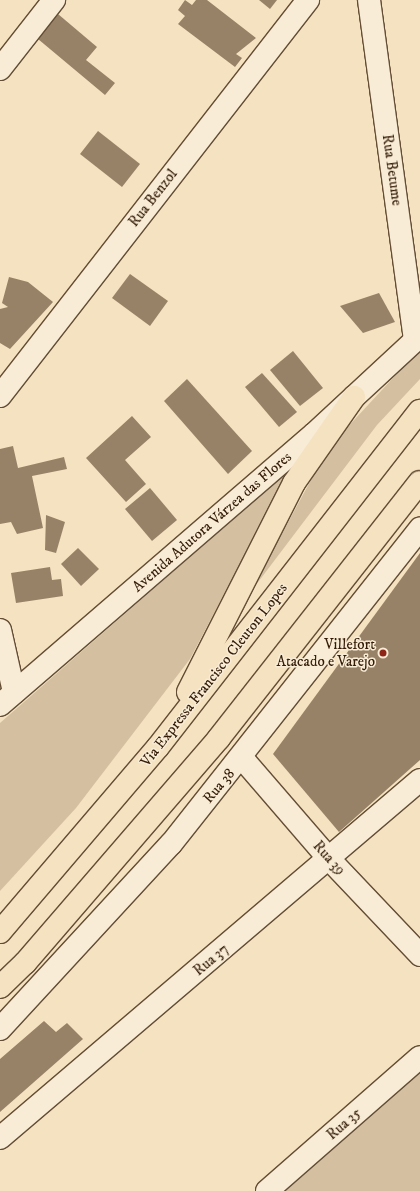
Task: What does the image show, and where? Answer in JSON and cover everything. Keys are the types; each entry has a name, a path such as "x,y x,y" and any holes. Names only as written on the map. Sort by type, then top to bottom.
{"highway":[{"path":"158,747 294,483 354,397"},
{"name":"Via Expressa Francisco Cleuton Lopes","path":"0,932 158,747 420,411"},
{"path":"0,987 25,963 219,738 420,482"}],"street":[{"path":"0,69 54,0"},
{"name":"Rua Benzol","path":"0,396 308,0"},
{"name":"Rua Betume","path":"369,0 418,338"},
{"name":"Avenida Adutora Várzea das Flores","path":"7,698 354,397 418,338"},
{"name":"Rua 38","path":"0,1029 171,844 242,758 420,529"},
{"path":"0,630 7,698"},
{"name":"Rua 39","path":"242,758 330,860 420,955"},
{"name":"Rua 37","path":"0,1138 330,860 420,780"},
{"name":"Rua 35","path":"267,1191 420,1057"}],"shaded area":[{"path":"420,349 420,379 377,425 249,594 329,447"},
{"path":"289,470 190,659 76,808 0,891 0,723"},
{"path":"420,1066 420,1191 278,1191"}],"building":[{"path":"185,0 192,5 196,0 207,0 256,38 236,54 242,58 235,67 178,24 185,16 178,10"},
{"path":"259,0 277,0 270,9"},
{"path":"58,14 97,47 86,60 115,83 105,95 38,39"},
{"path":"98,131 140,164 122,187 80,154"},
{"path":"130,274 168,301 150,326 112,298"},
{"path":"9,277 28,282 53,302 10,349 0,343 0,309 8,307 2,303"},
{"path":"379,293 395,322 363,333 340,306"},
{"path":"293,351 323,388 300,406 270,370"},
{"path":"262,373 297,412 279,427 245,387"},
{"path":"187,379 252,451 228,474 164,401"},
{"path":"132,416 151,437 125,460 146,484 126,502 86,458"},
{"path":"13,446 18,468 64,457 67,469 32,476 43,528 17,534 11,522 0,524 0,449"},
{"path":"150,488 177,520 152,541 125,509"},
{"path":"46,515 65,522 56,553 45,550"},
{"path":"78,548 99,569 81,586 61,564"},
{"name":"Villefort Atacado e Varejo","path":"420,553 420,760 339,832 273,754"},
{"path":"50,567 52,580 61,579 63,596 16,603 11,573"},
{"path":"44,1021 56,1032 67,1023 83,1039 0,1112 0,1059"}],"place":[{"name":"Villefort Atacado e Varejo","path":"383,653"}]}
